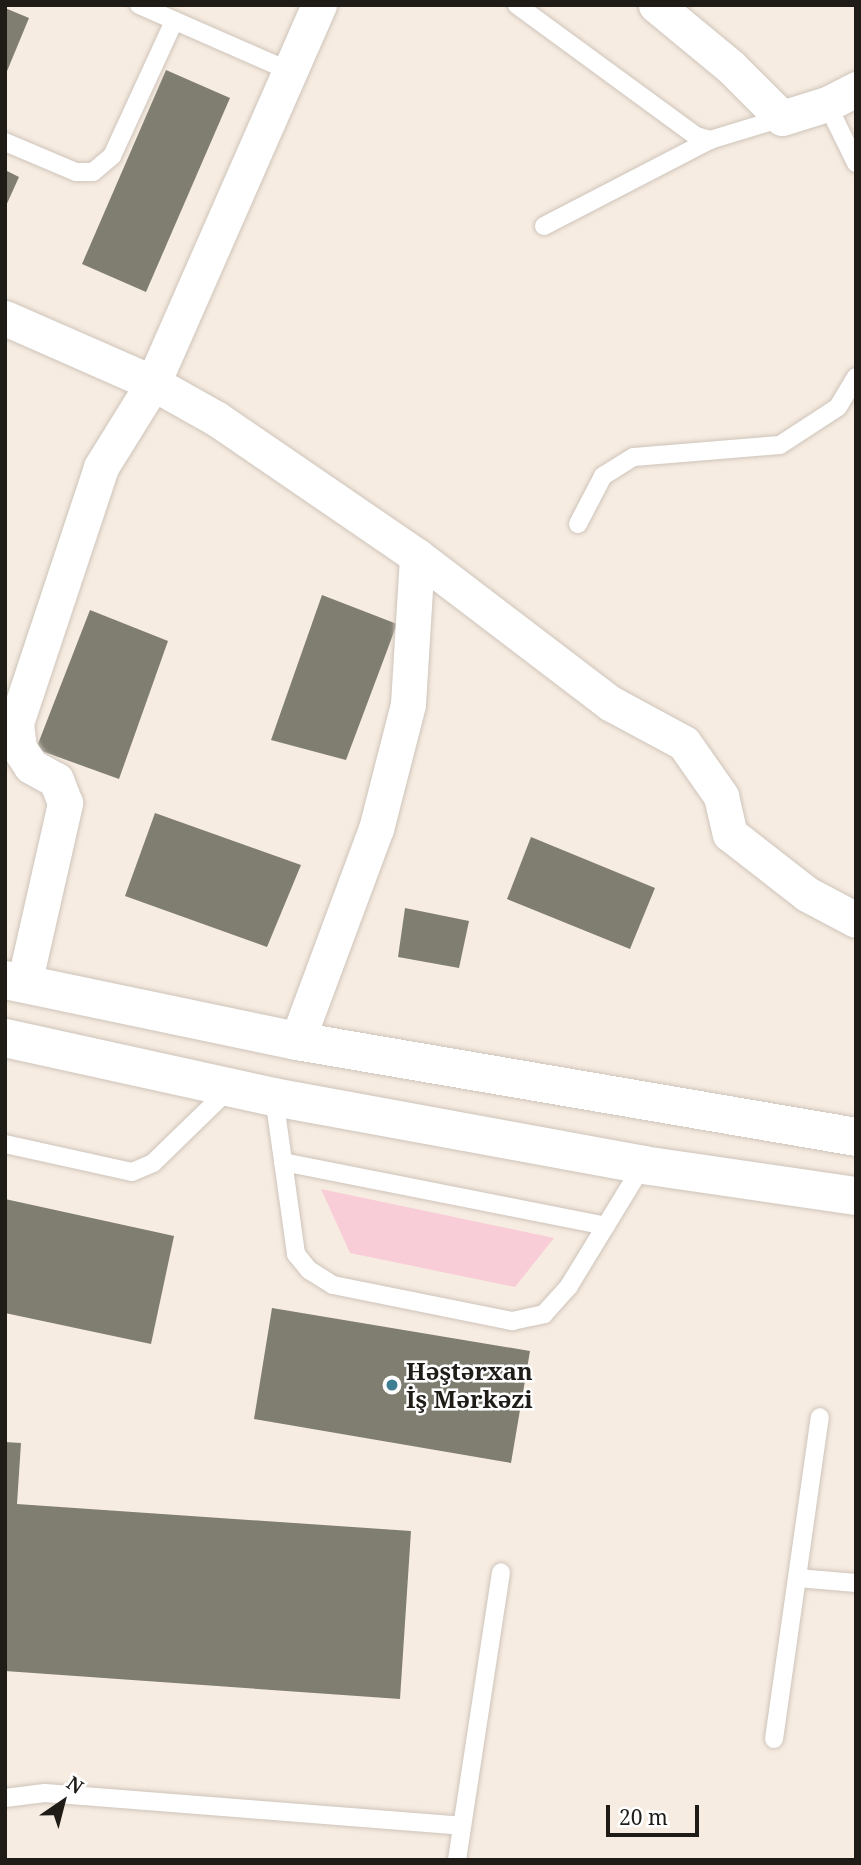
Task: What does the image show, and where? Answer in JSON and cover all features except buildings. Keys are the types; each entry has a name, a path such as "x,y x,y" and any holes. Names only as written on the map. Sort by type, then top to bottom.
{"main road":[{"path":"15,982 297,1041 855,1133"},
{"path":"5,1038 274,1097 643,1165 856,1196"}],"street":[{"path":"15,982 65,803 56,780 31,766 19,748 16,723 101,467 153,383 319,5"},
{"path":"656,5 731,66 782,118 842,96"},
{"path":"5,318 153,383 218,419 417,555 610,703 684,743 721,796 730,834 807,894 856,920"},
{"path":"297,1041 376,829 408,704 417,555"}],"lane":[{"path":"139,5 289,71"},
{"path":"517,5 684,129 710,140"},
{"path":"5,142 76,172 93,172 112,156 174,21"},
{"path":"842,96 856,163"},
{"path":"544,226 710,140 782,118"},
{"path":"578,524 603,476 634,457 780,445 838,407 856,377"},
{"path":"5,1144 132,1172 153,1163 230,1088"},
{"path":"274,1097 296,1254 309,1270 332,1285 512,1321 544,1314 569,1286 643,1165"},
{"path":"284,1162 606,1226"},
{"path":"774,1739 820,1417"},
{"path":"457,1860 501,1572"},
{"path":"798,1578 856,1583"},
{"path":"5,1798 45,1793 462,1826"}],"shaded area":[{"path":"321,1189 554,1238 515,1287 350,1253"}],"place":[{"name":"Həştərxan İş Mərkəzi","path":"392,1385"}]}
